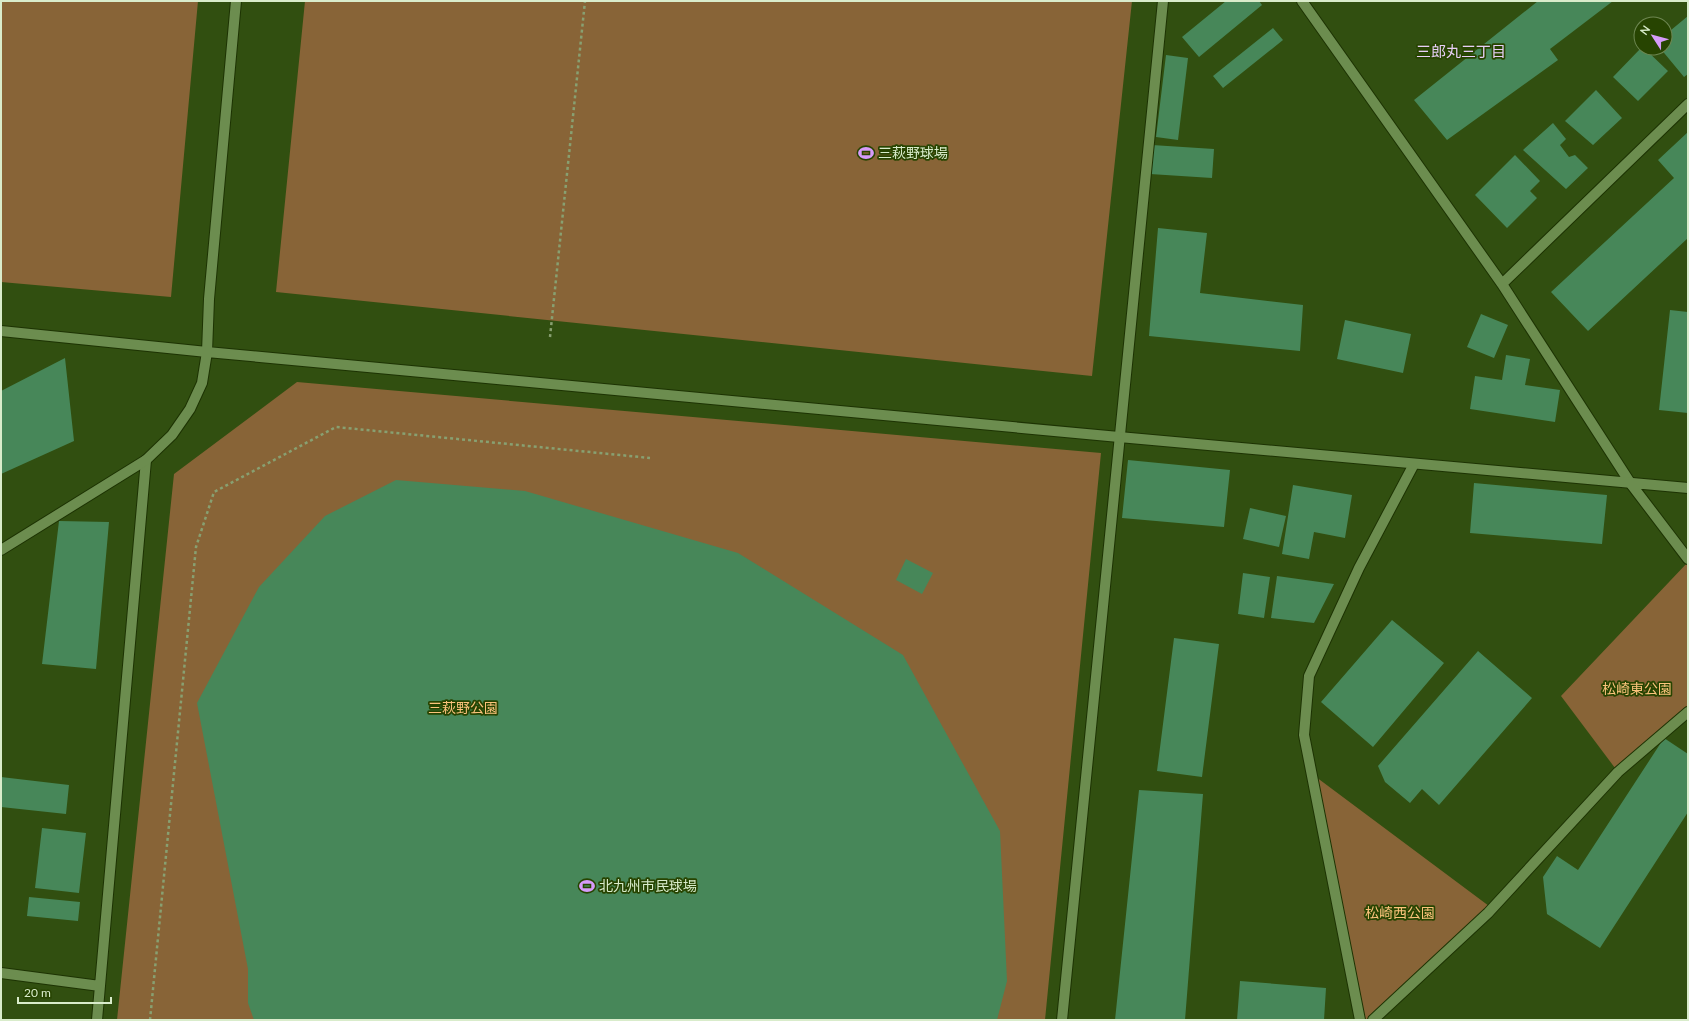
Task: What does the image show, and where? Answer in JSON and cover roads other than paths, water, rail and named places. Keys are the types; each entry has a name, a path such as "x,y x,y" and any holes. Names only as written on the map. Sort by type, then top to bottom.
{"street":[{"path":"1,550 146,460 172,435 190,409 202,383 207,352 209,300 236,1"},
{"path":"1062,1020 1163,1"},
{"path":"1302,1 1502,284 1631,484 1688,559"},
{"path":"1502,284 1688,104"},
{"path":"1,331 207,352 1119,437 1688,488"},
{"path":"97,1020 146,460"},
{"path":"1360,1020 1304,735 1309,676 1359,568 1414,464"},
{"path":"1373,1020 1488,914 1618,772 1688,712"},
{"path":"1,973 100,986"}],"place":[{"name":"三萩野球場","path":"866,153"},
{"name":"北九州市民球場","path":"587,886"}],"district":[{"name":"三郎丸三丁目","path":"1461,52"}],"park label":[{"name":"松崎東公園","path":"1637,689"},
{"name":"三萩野公園","path":"463,708"},
{"name":"松崎西公園","path":"1400,913"}]}
